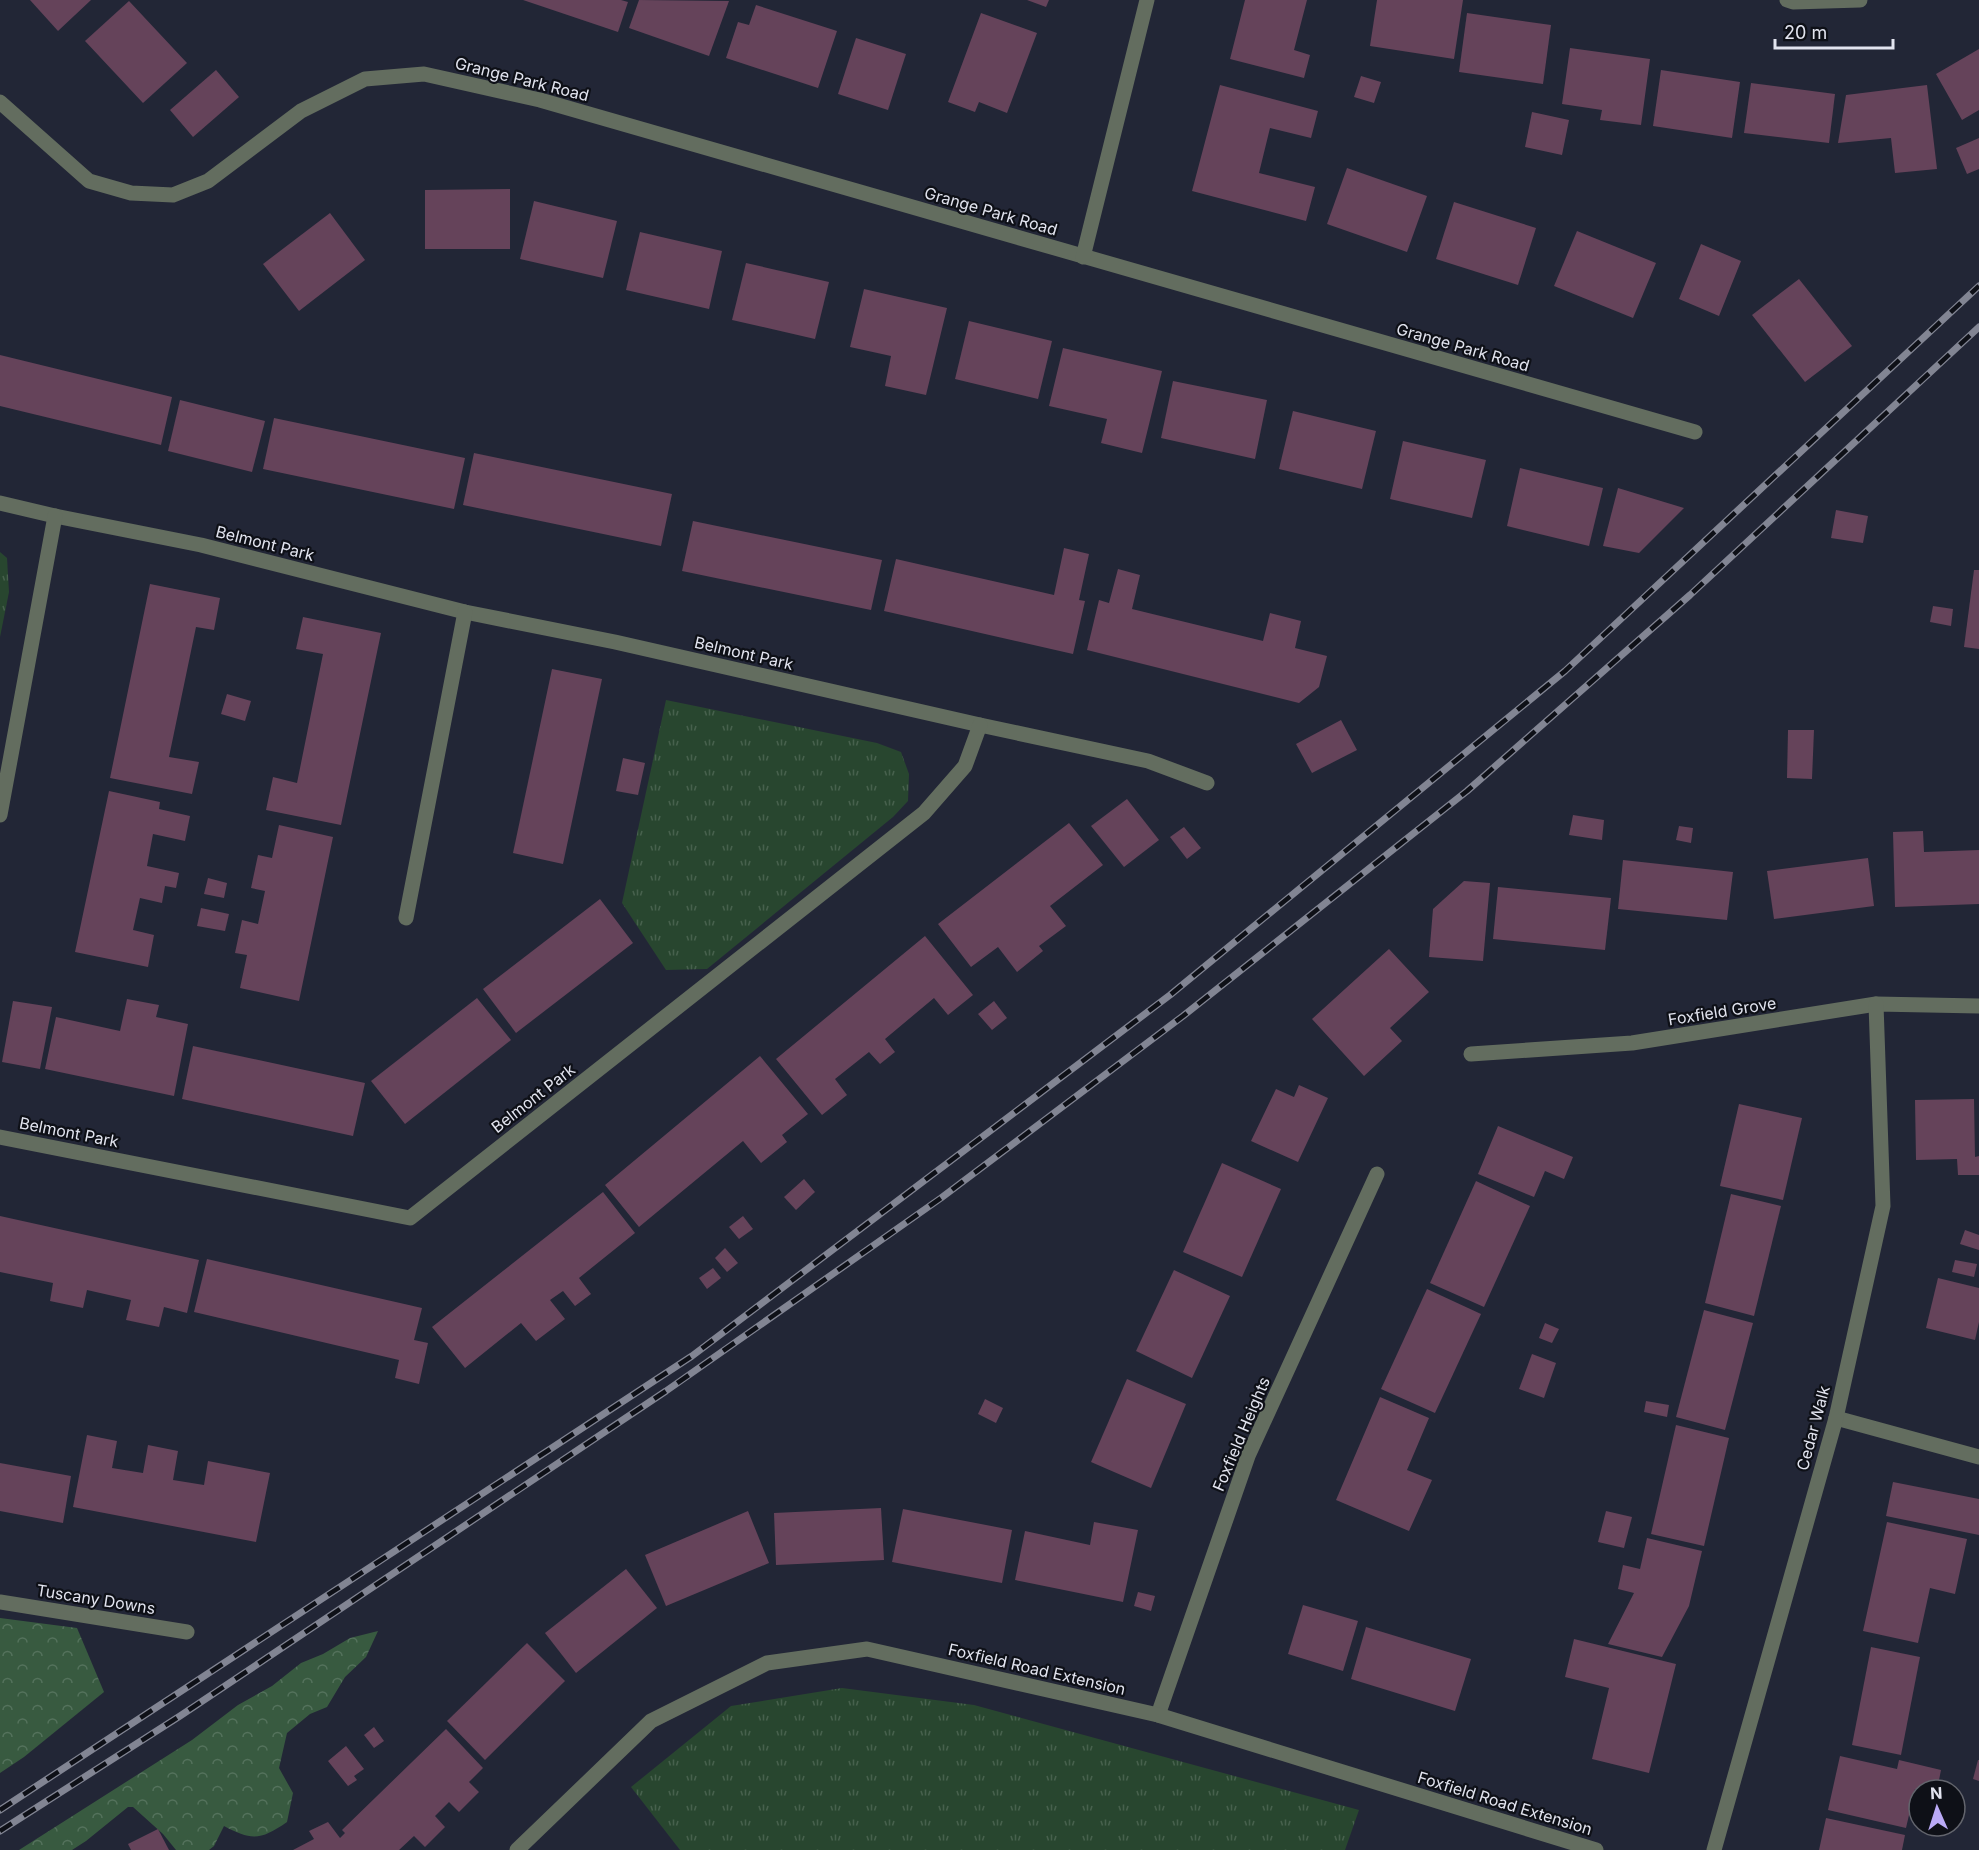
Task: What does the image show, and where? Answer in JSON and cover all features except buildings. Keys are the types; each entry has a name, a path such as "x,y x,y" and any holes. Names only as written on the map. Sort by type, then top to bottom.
{"street":[{"path":"1083,257 1147,0"},
{"path":"1787,0 1793,2 1860,0"},
{"name":"Grange Park Road","path":"0,102 89,181 131,194 173,195 208,182 301,111 365,79 424,74 551,103 1695,432"},
{"name":"Belmont Park","path":"0,503 201,545 465,612 615,642 1149,761 1207,783"},
{"path":"0,815 55,516"},
{"path":"406,918 465,612"},
{"name":"Belmont Park","path":"0,1137 410,1218 924,813 965,766 980,725"},
{"name":"Foxfield Grove","path":"1471,1054 1632,1044 1876,1004 1979,1006"},
{"name":"Cedar Walk","path":"1714,1850 1836,1418 1883,1206 1876,1004"},
{"name":"Foxfield Heights","path":"1158,1715 1248,1456 1377,1174"},
{"path":"1836,1418 1979,1457"},
{"name":"Tuscany Downs","path":"0,1602 187,1632"},
{"name":"Foxfield Road Extension","path":"517,1850 651,1721 766,1663 867,1649 1158,1715 1596,1850"}],"green space":[{"path":"0,552 7,558 9,592 0,637"},
{"path":"666,700 877,743 901,752 909,774 908,801 893,817 707,969 666,970 622,903"},
{"path":"0,1618 77,1628 104,1692 24,1757 0,1773"},
{"path":"378,1631 366,1657 345,1677 327,1707 310,1714 287,1733 279,1768 293,1793 287,1822 278,1828 263,1835 249,1836 224,1826 214,1846 209,1850 176,1850 163,1834 133,1807 128,1807 72,1850 19,1850 192,1740 238,1705 272,1686 301,1663 323,1654 350,1638"},
{"path":"842,1688 974,1705 1359,1810 1345,1850 680,1850 631,1787 731,1706"}],"railway":[{"path":"0,1810 692,1356 1170,995 1565,671 1979,286"},
{"path":"0,1831 180,1716 666,1391 941,1198 1183,1016 1467,791 1690,595 1979,327"}]}
